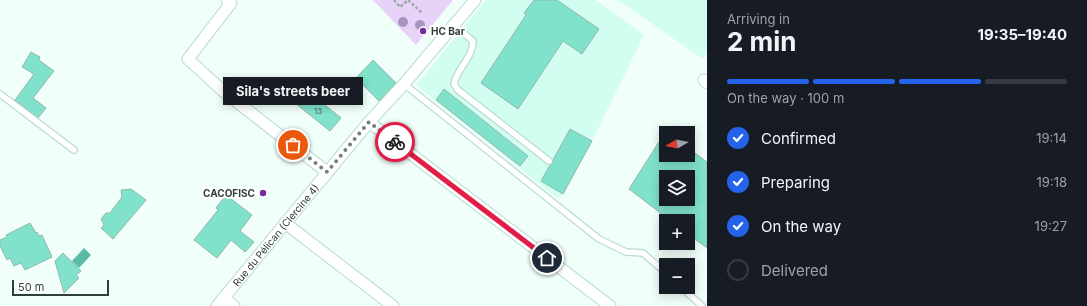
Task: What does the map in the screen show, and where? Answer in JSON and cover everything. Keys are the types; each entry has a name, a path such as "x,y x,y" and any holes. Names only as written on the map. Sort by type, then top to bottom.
{"street":[{"name":"Rue du Pélican (Clercine 4)","path":"220,302 369,122 404,84 475,0"},
{"path":"230,1 188,59 223,91 327,172"},
{"path":"369,122 610,306"},
{"path":"285,223 393,306"},
{"path":"220,302 234,306"}],"lane":[{"path":"454,25 473,41 473,50 455,78 454,84 458,90 549,161"},
{"path":"404,84 599,239 626,252 643,253 659,267"},
{"path":"0,94 74,150"},
{"path":"689,294 702,306"}],"path":[{"path":"394,0 400,7 408,0 422,13"}],"shaded area":[{"path":"373,0 453,0 416,45"},
{"path":"486,0 596,0 644,35 592,141 563,194 558,199 416,85"},
{"path":"618,0 707,0 707,52 703,59"},
{"path":"84,248 91,255 79,268 72,261"}],"building":[{"path":"534,0 557,0 599,29 582,54 563,41 518,109 481,83 526,15 524,13"},
{"path":"31,52 40,57 39,60 54,71 33,98 46,108 38,118 15,100 34,74 22,67"},
{"path":"373,60 396,83 379,101 356,78"},
{"path":"313,81 328,92 320,101 341,118 330,131 295,103"},
{"path":"444,89 528,156 520,166 436,100"},
{"path":"570,129 592,141 563,194 541,181 550,165 553,163 553,160"},
{"path":"659,142 659,162 695,162 695,153 707,162 707,248 695,239 695,214 662,214 629,189"},
{"path":"131,189 146,200 113,239 101,228 104,225 101,219 106,213 110,213 122,197 121,190"},
{"path":"226,195 252,215 240,231 254,242 245,252 231,240 217,258 194,240 218,210 216,208"},
{"path":"30,223 39,236 42,235 52,257 25,270 21,263 14,266 10,258 7,260 0,246 0,240 7,237 6,235"},
{"path":"63,253 81,271 76,275 79,278 64,293 55,261"}],"way so far":[{"path":"293,145 327,172 369,122 395,142"}],"place":[{"name":"HC Bar","path":"423,31"},
{"name":"Sila's streets beer","path":"293,145"},
{"name":"CACOFISC","path":"263,193"}],"route":[{"path":"395,142 547,258"}]}
